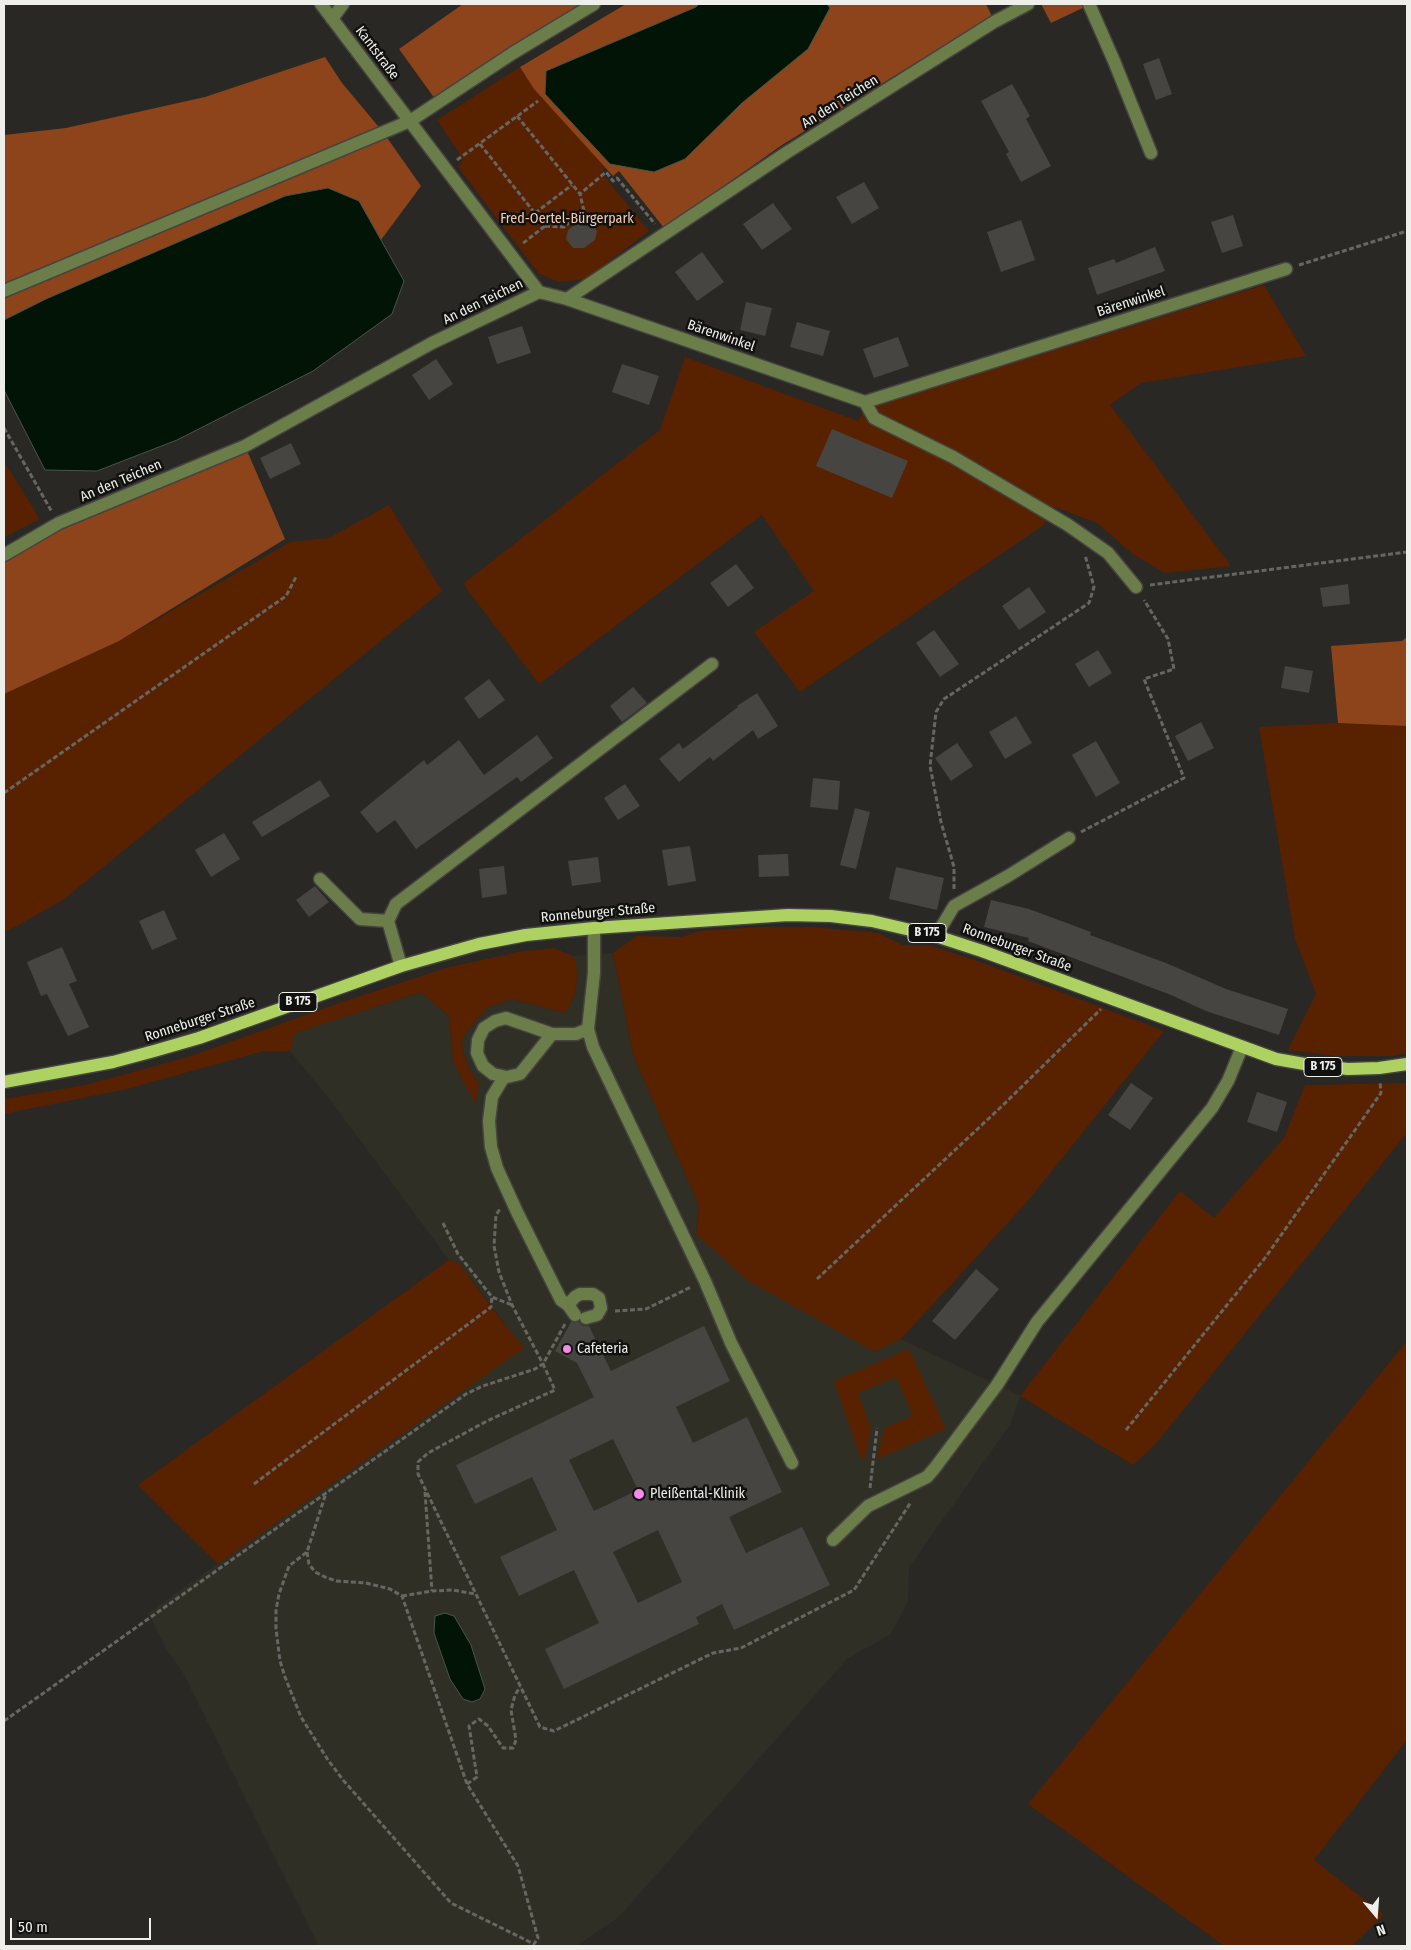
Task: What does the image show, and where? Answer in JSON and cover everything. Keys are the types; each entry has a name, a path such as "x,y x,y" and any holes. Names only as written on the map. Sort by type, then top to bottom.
{"main road":[{"name":"Ronneburger Straße","path":"4,1082 113,1062 199,1038 401,966 479,944 526,935 594,928 740,917 805,916 872,921 936,936 1276,1059 1310,1066 1348,1069 1379,1068 1407,1064"}],"street":[{"name":"Kantstraße","path":"321,4 540,292"},
{"path":"332,19 343,4"},
{"path":"4,291 410,121 513,53 594,4"},
{"name":"An den Teichen","path":"4,555 59,523 245,446 432,344 540,292 567,299 794,148 994,22 1028,4"},
{"path":"1089,4 1114,61 1150,153"},
{"name":"Bärenwinkel","path":"567,299 865,402 1286,269"},
{"path":"865,402 874,418 953,457 1068,524 1108,553 1136,586"},
{"path":"401,966 388,921 396,904 712,664"},
{"path":"936,936 954,906 1008,876 1069,838"},
{"path":"320,879 360,919 388,921"},
{"path":"594,928 594,973 588,1029 593,1047 705,1281 731,1343 792,1463"},
{"path":"552,1034 520,1074 504,1077 493,1074 482,1066 477,1054 478,1040 484,1028 495,1020 510,1018 552,1034 576,1034 588,1029"},
{"path":"833,1540 868,1506 928,1477 996,1385 1037,1322 1212,1108 1228,1080 1242,1047"},
{"path":"504,1077 492,1097 488,1121 491,1147 497,1168 561,1300 574,1315 593,1317 600,1312 599,1298 593,1294 580,1294 570,1300 574,1315"}],"path":[{"path":"446,168 538,101"},
{"path":"511,252 545,226 564,227 584,211 580,194 517,116"},
{"path":"480,144 545,226"},
{"path":"580,194 606,172 613,181 618,178 663,235"},
{"path":"535,213 572,185"},
{"path":"1286,269 1407,231"},
{"path":"4,428 59,523"},
{"path":"954,906 954,866 941,822 930,766 936,712 944,699 1088,603 1094,587 1083,549"},
{"path":"1069,838 1184,778 1144,679 1174,669 1168,639 1136,586 1407,552"},
{"path":"4,793 286,596 296,577"},
{"path":"817,1279 1113,999"},
{"path":"1126,1430 1265,1258 1381,1093 1379,1068"},
{"path":"509,1196 496,1215 494,1246 499,1272 512,1305 555,1390 487,1421 428,1453 418,1462 418,1474 540,1727 554,1730 713,1653 741,1648 854,1590 912,1501"},
{"path":"443,1223 458,1254 492,1297 512,1305"},
{"path":"600,1312 646,1309 705,1281"},
{"path":"254,1484 491,1307 492,1297"},
{"path":"4,1721 466,1394 483,1386 535,1369 543,1364 574,1315"},
{"path":"868,1506 877,1428"},
{"path":"424,1488 432,1591"},
{"path":"326,1493 308,1552 309,1564 315,1572 336,1581 390,1589 402,1596 453,1590 476,1594"},
{"path":"308,1552 289,1566 277,1602 276,1629 285,1677 301,1717 343,1780 450,1903 534,1944 538,1938 518,1866 467,1784 402,1596"},
{"path":"467,1784 477,1778 469,1726 479,1719 488,1726 503,1748 513,1748 516,1740 511,1710 515,1695 520,1686"}],"shaded area":[{"path":"463,4 594,4 438,103 399,49"},
{"path":"626,4 699,4 696,7 546,71 545,94 610,164 654,172 685,159 820,23 830,8 827,4 986,4 992,16 782,145 664,228 619,171 613,176 534,89 520,67"},
{"path":"699,4 827,4 830,8 808,49 742,103 685,159 654,172 610,164 545,94 546,71 696,7"},
{"path":"1041,4 1091,4 1051,23"},
{"path":"325,57 342,83 383,132 421,186 381,240 359,201 328,188 285,196 46,299 4,320 4,135 66,128 205,97"},
{"path":"328,188 359,201 404,281 392,314 313,371 177,440 97,471 45,470 4,390 4,320 46,299 285,196"},
{"path":"245,446 285,539 119,641 4,694 4,555 59,523"},
{"path":"1407,637 1407,726 1338,723 1331,646 1402,641"},
{"name":"Pleißental-Klinik","path":"613,953 633,1055 699,1206 696,1234 875,1352 901,1339 1020,1396 1010,1425 909,1567 908,1601 891,1634 847,1659 619,1917 576,1946 319,1946 182,1671 167,1650 148,1613 523,1348 460,1264 449,1260 331,1101 290,1051 294,1033 421,992 449,1016 453,1061 475,1103 479,1084 469,1069 461,1044 467,1031 487,1008 512,999 566,1013 575,994 578,971 573,956"},
{"path":"445,1613 454,1616 471,1645 485,1689 480,1699 472,1702 463,1699 450,1679 434,1633 435,1616"}],"green space":[{"name":"Fred-Oertel-Bürgerpark","path":"520,67 543,100 548,96 606,167 601,172 649,231 586,279 559,282 539,274 458,167 463,159 437,120"},
{"path":"1264,285 1306,356 1141,383 1110,405 1231,566 1165,573 1134,555 1097,523 1055,507 1042,526 800,692 754,632 814,591 762,515 539,684 463,584 660,430 685,357 858,421 865,409"},
{"path":"4,461 40,519 4,537"},
{"path":"389,505 442,591 63,900 4,933 4,694 119,641 290,542 329,538"},
{"path":"1338,723 1407,726 1407,1053 1392,1056 1335,1056 1288,1050 1316,994 1295,939 1259,727"},
{"path":"761,927 811,927 878,933 902,945 932,946 986,964 1164,1031 1027,1202 901,1339 875,1352 747,1280 696,1234 699,1206 633,1055 613,953 637,936 681,937 700,931"},
{"path":"554,948 573,956 578,971 575,994 566,1013 512,999 487,1008 467,1031 461,1044 469,1069 479,1084 475,1104 453,1061 449,1016 421,992 295,1033 290,1051 264,1051 127,1089 4,1114 4,1099 85,1085 188,1057 342,1002 449,967 518,952"},
{"path":"1407,1083 1407,1133 1154,1446 1133,1465 1020,1396 1180,1191 1214,1218 1284,1138 1305,1085"},
{"path":"449,1260 460,1264 524,1348 218,1564 138,1485"},
{"path":"1407,1341 1407,1740 1314,1860 1384,1915 1352,1946 1224,1946 1028,1804"},
{"path":"909,1349 946,1429 877,1459 884,1428 913,1416 896,1377 858,1393 871,1428 864,1462 858,1451 834,1381"}],"building":[{"path":"1159,58 1172,94 1156,100 1143,64"},
{"path":"1012,84 1030,116 1026,119 1051,166 1021,182 1006,154 1009,152 981,101"},
{"path":"864,182 879,208 852,224 836,197"},
{"path":"773,203 792,229 762,250 743,224"},
{"path":"1233,215 1243,246 1222,253 1211,222"},
{"path":"581,220 590,220 597,231 595,240 584,248 573,248 566,239 568,230"},
{"path":"1021,220 1035,260 1001,272 987,232"},
{"path":"1155,247 1165,271 1097,295 1088,268 1114,259 1116,263"},
{"path":"702,252 724,282 697,301 675,272"},
{"path":"746,302 772,308 765,336 740,330"},
{"path":"797,322 830,331 823,356 790,347"},
{"path":"522,326 531,353 497,364 488,337"},
{"path":"898,337 909,366 874,378 863,349"},
{"path":"436,359 453,384 429,400 412,375"},
{"path":"622,364 659,376 649,405 612,392"},
{"path":"832,429 908,461 892,498 816,466"},
{"path":"291,443 301,464 270,479 260,458"},
{"path":"736,564 754,588 728,607 710,583"},
{"path":"1348,584 1350,604 1323,607 1320,588"},
{"path":"1029,587 1046,612 1019,630 1002,606"},
{"path":"934,630 959,664 940,677 916,643"},
{"path":"1098,650 1112,673 1089,687 1075,664"},
{"path":"1285,666 1313,671 1309,693 1281,688"},
{"path":"489,679 505,700 479,719 464,698"},
{"path":"633,687 647,703 622,722 610,706"},
{"path":"757,693 778,726 758,739 753,730 713,761 710,757 679,782 659,759 679,743 683,749 737,706"},
{"path":"1016,716 1032,743 1005,759 989,732"},
{"path":"1201,722 1214,748 1188,761 1175,736"},
{"path":"537,735 553,758 521,782 517,777 416,849 395,820 377,833 360,812 424,760 427,765 459,740 484,775"},
{"path":"1096,741 1120,783 1096,797 1072,755"},
{"path":"957,743 973,766 951,781 935,758"},
{"path":"813,778 840,781 838,810 810,807"},
{"path":"320,780 330,796 262,837 252,822"},
{"path":"625,784 640,806 618,820 604,798"},
{"path":"855,808 870,812 856,869 840,865"},
{"path":"224,833 240,859 211,877 195,850"},
{"path":"690,846 696,881 668,886 662,850"},
{"path":"788,854 789,876 759,877 758,855"},
{"path":"598,857 601,882 572,886 568,861"},
{"path":"504,866 507,894 482,898 479,869"},
{"path":"896,867 944,878 937,910 889,899"},
{"path":"315,886 329,902 309,917 296,900"},
{"path":"991,900 1029,909 1091,932 1090,935 1166,963 1226,989 1288,1009 1279,1035 1206,1011 1171,995 1028,941 1029,938 984,927"},
{"path":"164,910 177,939 152,950 139,921"},
{"path":"62,947 77,981 69,984 89,1027 68,1036 47,994 41,996 27,962"},
{"path":"1131,1083 1153,1098 1130,1130 1108,1115"},
{"path":"1257,1092 1287,1102 1277,1132 1247,1122"},
{"path":"976,1269 999,1289 955,1340 932,1321"},
{"path":"571,1322 579,1322 583,1326 589,1326 611,1371 704,1326 730,1381 676,1407 693,1443 747,1417 782,1492 729,1517 746,1553 802,1527 830,1585 734,1630 722,1604 696,1617 699,1624 564,1689 545,1649 599,1623 574,1570 519,1596 500,1557 557,1530 532,1477 475,1504 456,1465 594,1397 577,1363 555,1351","holes":["613,1439 638,1490 594,1511 569,1460","658,1530 682,1582 638,1603 613,1552"]}],"place":[{"name":"Cafeteria","path":"567,1349"},
{"name":"Pleißental-Klinik","path":"639,1494"}]}
